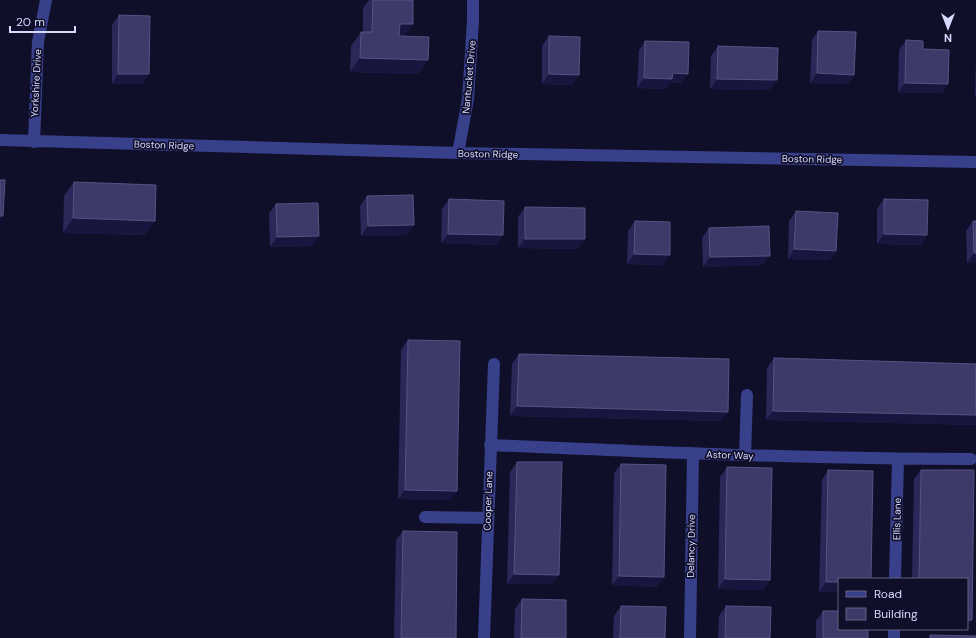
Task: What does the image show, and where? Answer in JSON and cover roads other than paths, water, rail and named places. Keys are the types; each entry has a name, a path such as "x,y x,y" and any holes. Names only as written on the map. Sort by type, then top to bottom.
{"street":[{"name":"Yorkshire Drive","path":"34,142 38,42 46,0"},
{"name":"Nantucket Drive","path":"458,153 468,99 473,0"},
{"name":"Boston Ridge","path":"0,140 458,153 976,162"},
{"name":"Cooper Lane","path":"484,638 494,364"},
{"path":"745,455 746,395"},
{"name":"Astor Way","path":"490,445 692,454 898,459 971,459"},
{"name":"Delancy Drive","path":"690,638 692,454"},
{"name":"Ellis Lane","path":"896,578 898,459"},
{"path":"425,517 488,518"}]}
